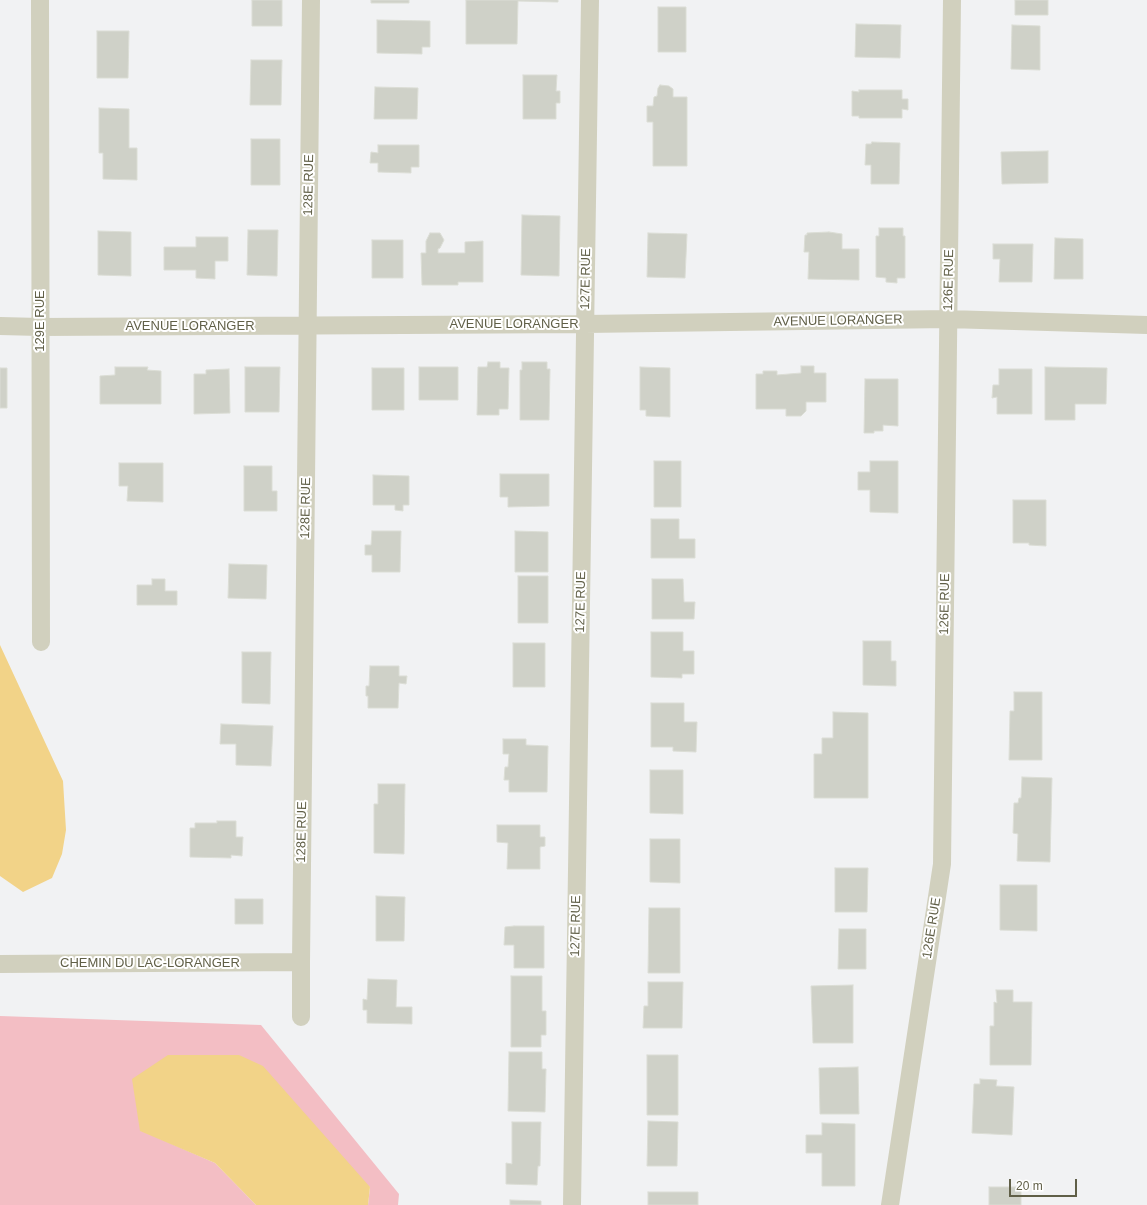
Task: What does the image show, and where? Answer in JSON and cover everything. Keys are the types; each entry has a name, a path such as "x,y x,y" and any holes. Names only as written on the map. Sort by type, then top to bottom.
{"street":[{"name":"129E RUE","path":"40,0 40,642"},
{"name":"128E RUE","path":"301,1017 300,962 312,0"},
{"name":"127E RUE","path":"572,1205 590,0"},
{"name":"126E RUE","path":"890,1205 942,864 952,0"},
{"name":"AVENUE LORANGER","path":"0,326 585,324 948,319 1147,325"},
{"name":"CHEMIN DU LAC-LORANGER","path":"0,964 300,962"}],"shaded area":[{"path":"0,645 63,781 66,830 62,854 52,878 23,892 0,876"},
{"path":"0,1016 261,1025 399,1194 398,1205 368,1205 370,1187 140,1130 215,1163 256,1205 0,1205"},
{"path":"168,1055 239,1055 263,1066 370,1187 368,1205 256,1205 215,1163 140,1131 132,1079"}],"building":[{"path":"252,0 282,0 282,26 252,26"},
{"path":"371,0 409,0 409,3 371,3"},
{"path":"466,0 558,0 558,2 518,1 517,44 466,44"},
{"path":"1015,0 1048,0 1048,15 1015,15"},
{"path":"658,7 686,7 686,52 658,52"},
{"path":"377,20 430,21 430,47 422,47 422,54 377,53"},
{"path":"856,24 901,25 900,58 855,57"},
{"path":"1012,25 1040,26 1040,70 1011,69"},
{"path":"97,31 129,31 128,78 97,78"},
{"path":"251,60 282,60 281,105 250,105"},
{"path":"523,75 557,75 556,91 560,91 560,103 556,103 556,119 523,119"},
{"path":"660,85 669,86 673,89 673,97 687,97 687,166 653,166 653,122 647,122 647,106 653,106 654,97 657,96"},
{"path":"375,87 418,88 417,119 374,119"},
{"path":"859,90 902,90 902,99 908,99 908,110 902,109 902,118 859,118 859,116 852,116 852,91 859,92"},
{"path":"99,108 129,109 129,148 137,148 137,180 103,179 103,153 99,153"},
{"path":"251,139 280,139 280,185 251,185"},
{"path":"872,142 900,143 899,184 871,184 871,165 865,165 866,144 871,144"},
{"path":"378,145 419,145 419,167 411,167 411,173 378,172 378,163 370,163 371,152 378,153"},
{"path":"1048,151 1048,183 1002,184 1001,152"},
{"path":"522,215 560,216 559,276 521,275"},
{"path":"879,228 903,228 903,236 905,236 905,278 897,278 897,283 886,282 886,278 876,277 876,236 879,236"},
{"path":"248,230 278,230 277,276 247,275"},
{"path":"98,231 131,232 131,276 98,275"},
{"path":"829,232 842,234 842,249 859,249 859,280 808,279 809,252 804,252 805,235 807,235 807,233"},
{"path":"430,233 440,233 444,240 438,249 438,253 465,253 465,242 483,241 483,282 458,282 458,285 422,285 421,253 426,253 426,241"},
{"path":"648,233 687,234 685,278 647,277"},
{"path":"196,237 228,237 228,261 215,261 215,279 196,278 196,270 164,270 164,247 196,247"},
{"path":"1055,238 1083,239 1083,279 1054,279"},
{"path":"372,240 403,240 403,278 372,278"},
{"path":"993,244 1033,244 1032,282 999,282 1000,259 993,259"},
{"path":"488,362 500,362 500,368 509,368 508,409 499,409 499,415 477,415 478,367 487,367"},
{"path":"522,362 547,362 547,369 550,369 549,420 520,420 520,370 522,370"},
{"path":"801,366 814,366 814,373 826,373 826,402 806,402 806,411 801,416 786,416 786,409 756,409 756,374 763,374 763,371 777,371 777,375 801,373"},
{"path":"115,367 148,367 147,370 161,371 161,404 100,404 100,376 115,375"},
{"path":"245,367 280,367 279,412 245,412"},
{"path":"419,367 458,367 458,400 419,400"},
{"path":"640,367 670,368 670,417 646,416 646,410 640,410"},
{"path":"1045,367 1107,368 1106,404 1075,404 1075,420 1045,420"},
{"path":"0,368 7,368 7,408 0,408"},
{"path":"372,368 404,368 404,410 372,410"},
{"path":"229,369 230,413 194,414 194,374 206,374 206,370"},
{"path":"999,369 1032,369 1032,414 997,414 997,397 992,398 993,385 999,385"},
{"path":"865,379 898,379 898,426 883,425 883,431 864,433"},
{"path":"654,461 681,461 681,507 654,507"},
{"path":"870,461 898,461 898,513 870,512 870,490 858,490 858,472 870,472"},
{"path":"119,463 163,463 163,502 127,501 128,486 119,486"},
{"path":"244,466 272,466 272,491 277,491 277,511 244,511"},
{"path":"500,474 549,474 549,506 508,507 508,497 500,497"},
{"path":"373,475 409,476 409,505 403,505 403,511 395,510 395,505 373,505"},
{"path":"1013,500 1046,500 1046,546 1029,545 1029,543 1013,543"},
{"path":"651,519 679,519 679,539 695,539 695,558 651,558"},
{"path":"372,531 401,531 400,572 372,572 372,555 365,555 365,545 371,545"},
{"path":"515,531 548,532 548,572 515,572"},
{"path":"229,564 267,565 266,599 228,598"},
{"path":"518,576 548,576 548,623 518,623"},
{"path":"152,579 165,579 165,591 177,591 177,605 137,605 137,585 152,585"},
{"path":"652,579 683,579 684,602 695,602 694,619 652,619"},
{"path":"651,632 683,632 683,651 694,651 694,674 682,674 682,678 651,677"},
{"path":"863,641 891,641 891,661 896,661 896,686 863,685"},
{"path":"513,643 545,643 545,687 513,687"},
{"path":"242,652 271,652 270,704 242,703"},
{"path":"370,666 399,666 399,676 407,676 406,684 399,683 398,708 368,708 366,686 369,686"},
{"path":"1014,692 1042,692 1042,760 1009,760 1010,711 1014,711"},
{"path":"651,703 684,703 684,722 697,722 696,752 673,751 673,747 651,747"},
{"path":"833,712 868,713 868,798 814,798 814,754 822,754 822,738 833,738"},
{"path":"221,724 273,726 271,766 236,765 236,744 220,744"},
{"path":"503,739 526,739 526,745 548,746 547,792 509,792 509,780 504,780 505,767 508,767 509,754 503,754"},
{"path":"650,770 683,770 683,814 650,813"},
{"path":"1022,777 1052,778 1050,862 1017,861 1018,834 1013,833 1014,803 1018,803 1019,798 1021,798"},
{"path":"378,784 405,784 404,854 374,853 374,804 378,804"},
{"path":"217,821 236,821 236,837 243,837 242,856 231,855 231,858 190,857 190,828 195,828 195,823 217,823"},
{"path":"497,825 540,825 540,837 545,837 545,846 540,847 540,869 507,869 508,843 497,842"},
{"path":"650,839 680,839 680,883 650,882"},
{"path":"835,868 868,868 867,912 835,912"},
{"path":"1000,885 1037,885 1037,931 1000,930"},
{"path":"376,896 405,897 404,941 376,941"},
{"path":"235,899 263,899 263,924 235,924"},
{"path":"649,908 680,908 680,973 648,973"},
{"path":"544,926 544,968 514,968 514,945 504,945 505,927"},
{"path":"839,929 866,929 866,969 838,969"},
{"path":"511,976 542,976 542,1011 546,1011 546,1035 541,1035 541,1047 511,1047"},
{"path":"368,979 397,980 396,1007 412,1007 412,1024 367,1023 367,1010 363,1010 363,999 367,1000"},
{"path":"648,982 683,982 682,1028 643,1028 644,1006 648,1006"},
{"path":"853,985 853,1043 813,1043 811,986"},
{"path":"996,990 1013,990 1013,1002 1032,1002 1031,1065 990,1065 990,1026 994,1026 994,1002 997,1003"},
{"path":"509,1052 542,1052 542,1069 546,1069 545,1112 508,1111"},
{"path":"647,1055 678,1055 678,1115 647,1115"},
{"path":"858,1067 859,1114 820,1114 819,1068"},
{"path":"980,1079 997,1080 996,1086 1014,1087 1012,1135 972,1133 974,1084 980,1084"},
{"path":"648,1121 678,1122 677,1166 647,1166"},
{"path":"512,1122 541,1122 540,1166 538,1166 537,1185 506,1184 506,1163 512,1164"},
{"path":"822,1123 855,1124 855,1186 822,1186 822,1153 806,1153 806,1135 822,1135"},
{"path":"989,1187 1021,1187 1021,1205 989,1205"},
{"path":"648,1192 698,1192 698,1205 648,1205"},
{"path":"510,1200 541,1201 541,1205 510,1205"}]}
